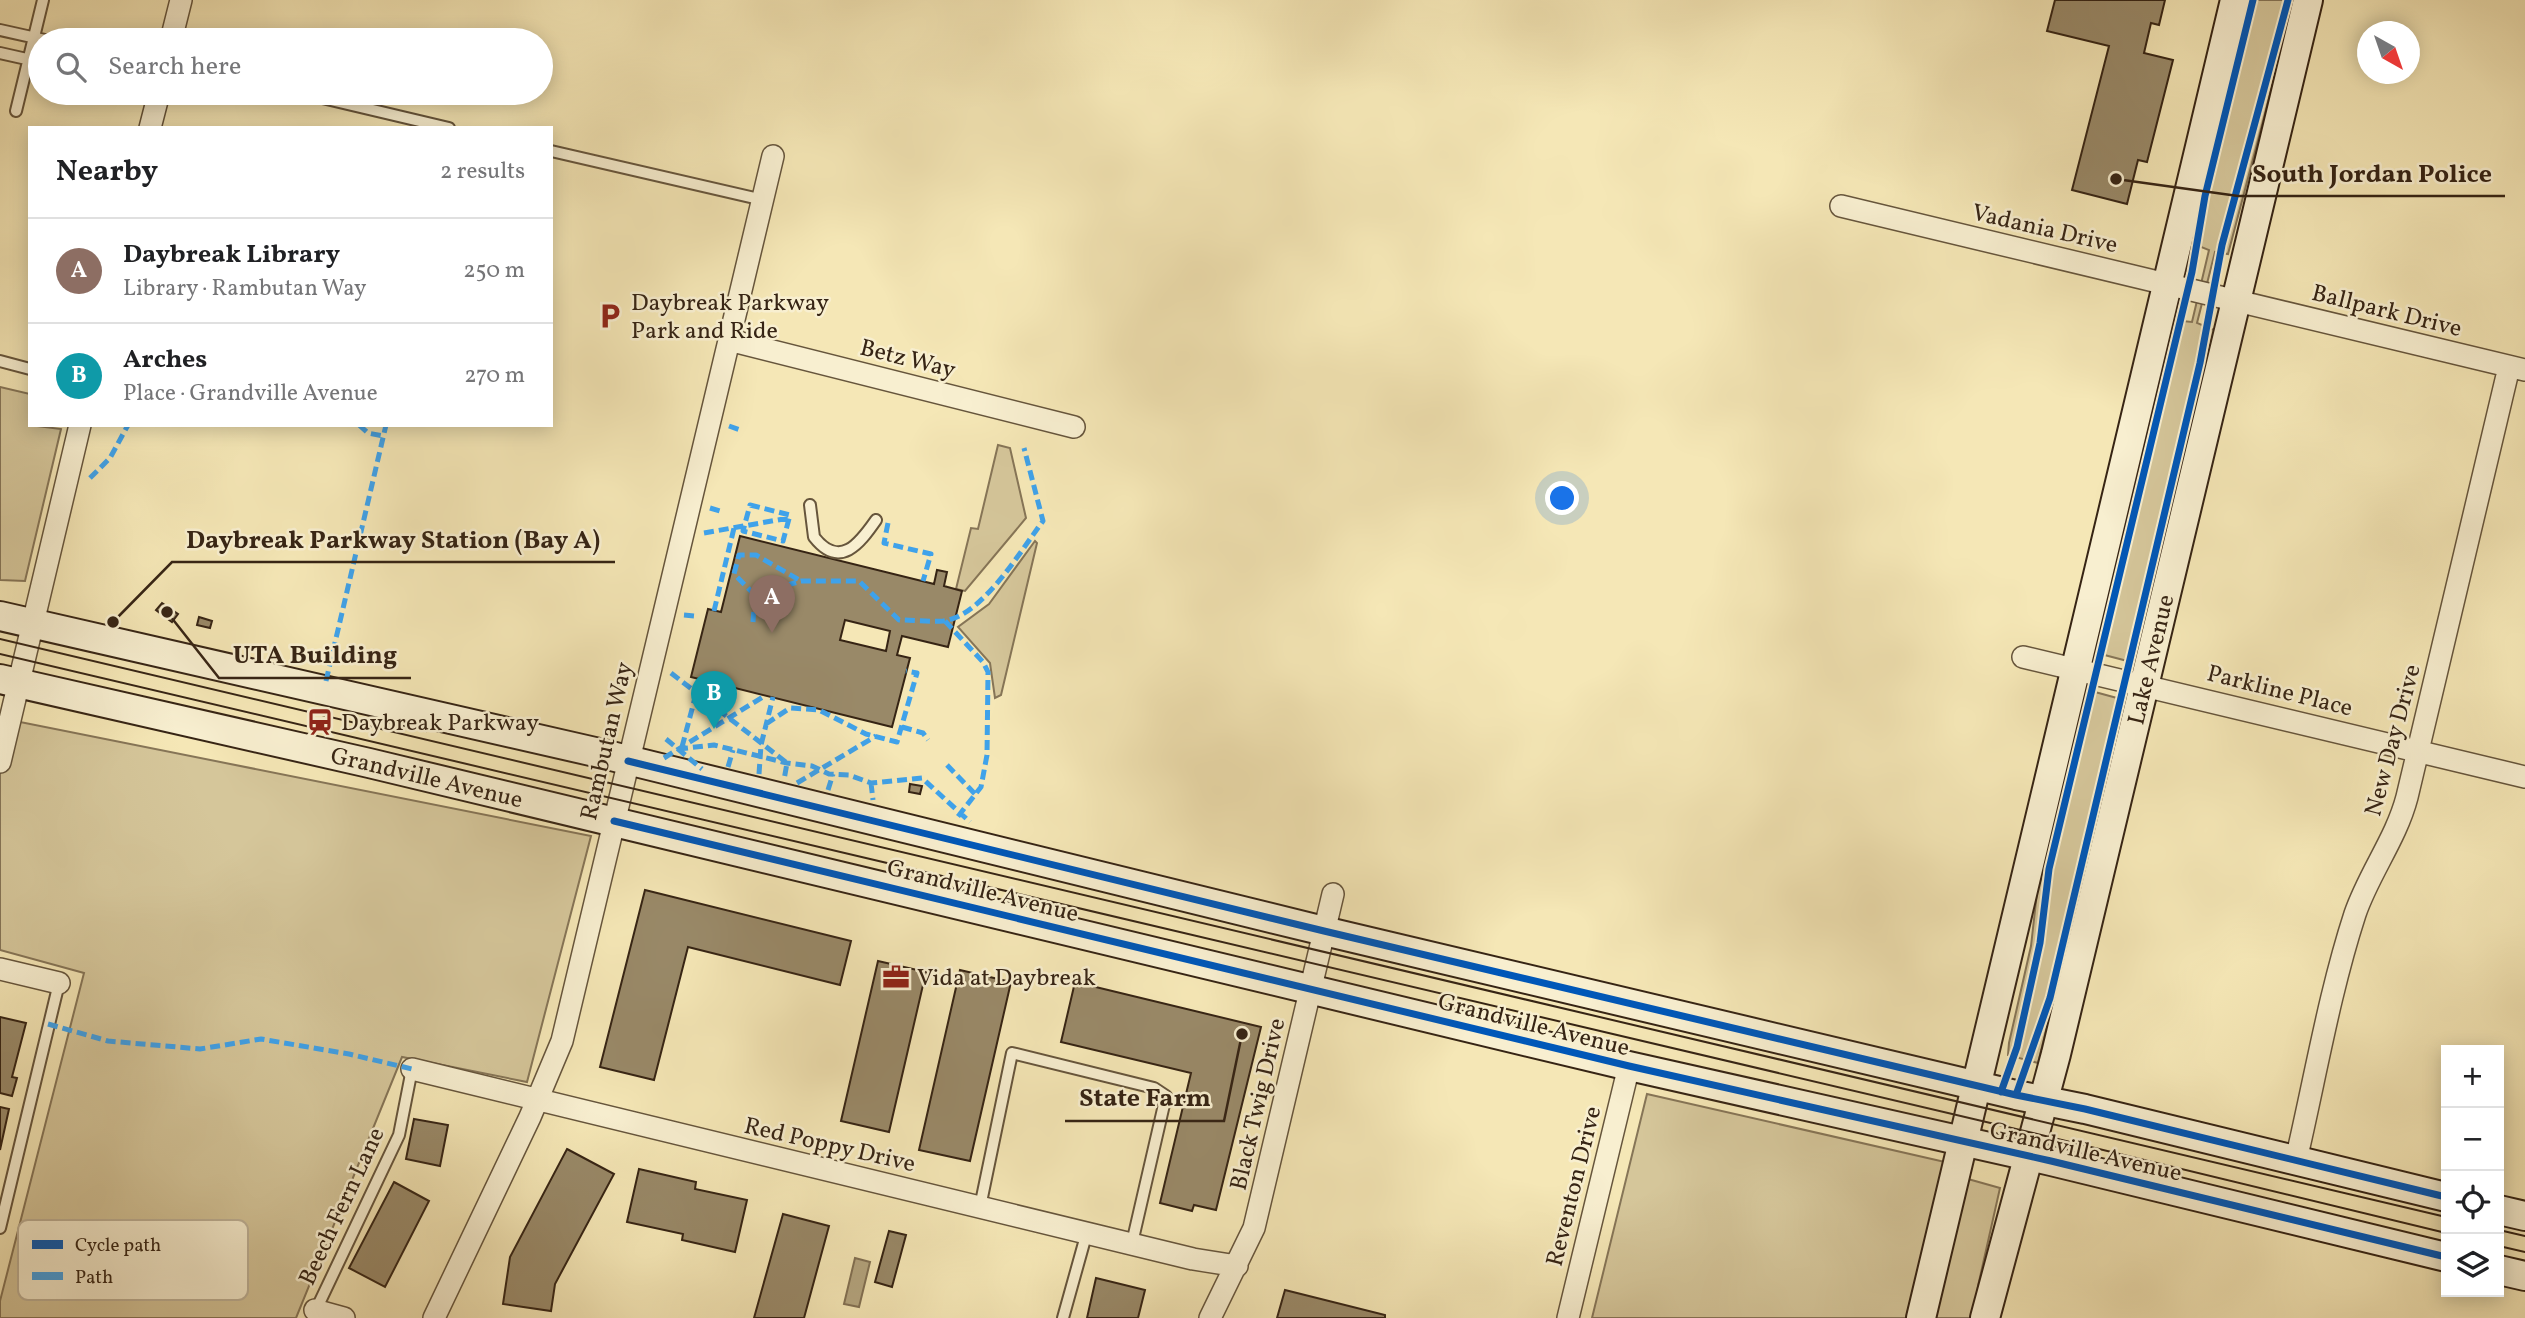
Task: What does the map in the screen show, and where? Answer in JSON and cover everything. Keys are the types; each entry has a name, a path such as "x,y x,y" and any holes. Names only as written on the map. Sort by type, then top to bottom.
{"street":[{"path":"174,28 181,0"},
{"path":"1921,1318 2235,0"},
{"name":"Lake Avenue","path":"1985,1318 2043,1101 2145,685 2308,0"},
{"path":"151,126 156,105"},
{"name":"Rambutan Way","path":"434,1318 538,1099 562,1041 773,156"},
{"name":"Vadania Drive","path":"1842,206 2236,301"},
{"name":"Ballpark Drive","path":"2236,301 2517,368"},
{"name":"Betz Way","path":"729,340 1074,427"},
{"name":"New Day Drive","path":"2296,1160 2350,930 2365,891 2400,821 2517,368"},
{"path":"0,762 9,681 33,624 80,427"},
{"name":"Grandville Avenue","path":"0,616 628,761 1324,931 1976,1086 2085,1109 2441,1196"},
{"path":"2023,657 2145,685"},
{"name":"Grandville Avenue","path":"9,681 614,821 1629,1066 2027,1156 2441,1256"},
{"name":"Parkline Place","path":"2145,685 2525,777"},
{"name":"Black Twig Drive","path":"1210,1318 1254,1228 1333,894"},
{"path":"0,969 58,983"},
{"name":"Reventon Drive","path":"1568,1318 1629,1066"},
{"name":"Red Poppy Drive","path":"412,1069 1087,1233 1237,1266"},
{"path":"2504,1211 2525,1216"},
{"path":"2504,1271 2525,1276"},
{"path":"314,1314 344,1318"}],"lane":[{"path":"41,28 43,0"},
{"path":"0,30 28,36"},
{"path":"0,53 28,59"},
{"path":"16,111 28,79"},
{"path":"352,105 441,126"},
{"path":"553,151 763,200"},
{"path":"0,361 28,368"},
{"path":"810,505 814,537 829,550 849,551 859,544 876,520"},
{"path":"0,1228 58,983"},
{"path":"980,1207 1012,1053 1038,1059 1154,1088 1166,1096 1132,1243"},
{"name":"Beech Fern Lane","path":"314,1314 399,1135 412,1069"},
{"path":"1063,1318 1087,1233"}],"shaded area":[{"path":"2248,0 2295,0 2228,254 2215,252 2197,323 2214,330 2142,644 2135,663 2093,652 2172,320 2192,322 2209,250 2191,243"},
{"path":"0,387 28,394 28,427 61,429 25,581 0,580"},
{"path":"998,445 1010,448 1026,518 965,591 956,589 971,528 978,529"},
{"path":"1035,541 1037,543 1001,695 995,698 990,663 958,627 989,604"},
{"path":"2084,689 2128,701 2038,1063 2008,1055 2009,1043 2031,946 2040,866"},
{"path":"0,718 591,836 527,1082 402,1057 296,1318 0,1318 0,1301 18,1231 18,1300 248,1300 248,1220 21,1220 84,973 0,950"},
{"path":"1647,1094 1945,1162 1906,1318 1592,1318"},
{"path":"1968,1179 2000,1188 1978,1286 1974,1318 1933,1318"},
{"path":"855,1258 870,1262 859,1307 844,1304"}],"building":[{"path":"2055,0 2165,0 2159,25 2151,23 2144,53 2173,60 2147,162 2138,160 2127,204 2072,190 2109,46 2047,31"},
{"path":"740,536 934,584 937,570 947,572 944,586 962,591 948,647 902,636 897,655 910,658 892,727 691,677 708,609 721,612","holes":["845,620 890,631 886,651 840,640"]},
{"path":"162,603 178,614 172,622 156,610"},
{"path":"199,617 212,621 210,628 197,625"},
{"path":"390,718 427,727 426,731 388,722"},
{"path":"910,784 922,786 920,794 909,792"},
{"path":"645,890 851,941 840,985 688,947 654,1080 600,1067"},
{"path":"878,961 926,972 889,1132 841,1121"},
{"path":"960,970 1011,982 970,1161 919,1150"},
{"path":"1075,982 1261,1027 1216,1210 1194,1205 1192,1211 1160,1203 1191,1073 1061,1042"},
{"path":"0,1017 26,1023 12,1077 17,1078 12,1096 0,1093"},
{"path":"0,1107 9,1109 0,1150"},
{"path":"414,1119 448,1125 440,1166 406,1159"},
{"path":"567,1149 614,1174 555,1284 551,1311 503,1304 510,1257"},
{"path":"639,1169 696,1182 695,1189 747,1200 735,1252 682,1240 683,1234 627,1222"},
{"path":"394,1182 429,1201 385,1287 349,1268"},
{"path":"783,1214 829,1226 804,1318 754,1318"},
{"path":"889,1231 906,1235 892,1287 875,1282"},
{"path":"1096,1278 1145,1290 1138,1318 1087,1318"},
{"path":"1285,1290 1385,1315 1385,1318 1277,1318"}],"tram line":[{"path":"0,639 2441,1216"},
{"path":"0,654 2033,1133 2441,1232"},
{"path":"2504,1231 2525,1236"},
{"path":"2504,1247 2525,1252"}],"marked path":[{"path":"729,426 743,431"},
{"path":"90,478 110,458 127,427"},
{"path":"361,427 368,433 383,436"},
{"path":"326,681 386,427"},
{"path":"753,622 755,595 801,581 859,581 899,620 943,621 958,617 986,595 1043,521 1024,448"},
{"path":"750,505 790,515 783,541 743,531 750,505"},
{"path":"710,508 723,512"},
{"path":"704,533 789,518"},
{"path":"888,523 884,543 931,554 923,581"},
{"path":"714,611 734,528"},
{"path":"755,595 734,574 739,555 756,555 801,581"},
{"path":"684,615 695,616"},
{"path":"945,621 983,662 988,672 987,755 981,787 956,819"},
{"path":"766,724 790,708 819,710 866,734 897,742 917,673 906,671"},
{"path":"671,673 787,763 784,780"},
{"path":"682,747 696,694 703,680 733,687 718,702 707,692"},
{"path":"664,758 766,695"},
{"path":"759,774 761,745 773,697"},
{"path":"902,727 923,733 928,740"},
{"path":"797,783 876,736"},
{"path":"666,739 702,769"},
{"path":"678,749 714,745 787,763 812,766 829,774 849,775 871,783 922,778 970,822"},
{"path":"728,767 733,750"},
{"path":"947,765 975,794"},
{"path":"828,790 833,774"},
{"path":"871,783 873,800"},
{"path":"48,1024 108,1041 200,1049 261,1039 349,1054 412,1069"}],"cycle path":[{"path":"2001,1092 2017,1047 2040,943 2049,869 2192,272 2205,196 2253,0"},
{"path":"2016,1095 2050,998 2200,363 2222,245 2288,0"},
{"path":"628,761 1324,931 2085,1109 2441,1196"},
{"path":"614,821 1629,1066 2051,1161 2441,1256"}],"place":[{"name":"South Jordan Police","path":"2116,179"},
{"name":"Daybreak Parkway Park and Ride","path":"610,316"},
{"name":"UTA Building","path":"167,612"},
{"name":"Daybreak Parkway Station (Bay A)","path":"113,622"},
{"name":"Daybreak Library","path":"772,633"},
{"name":"Daybreak Parkway","path":"320,722"},
{"name":"Arches","path":"714,729"},
{"name":"Vida at Daybreak","path":"896,977"},
{"name":"State Farm","path":"1242,1034"}]}
